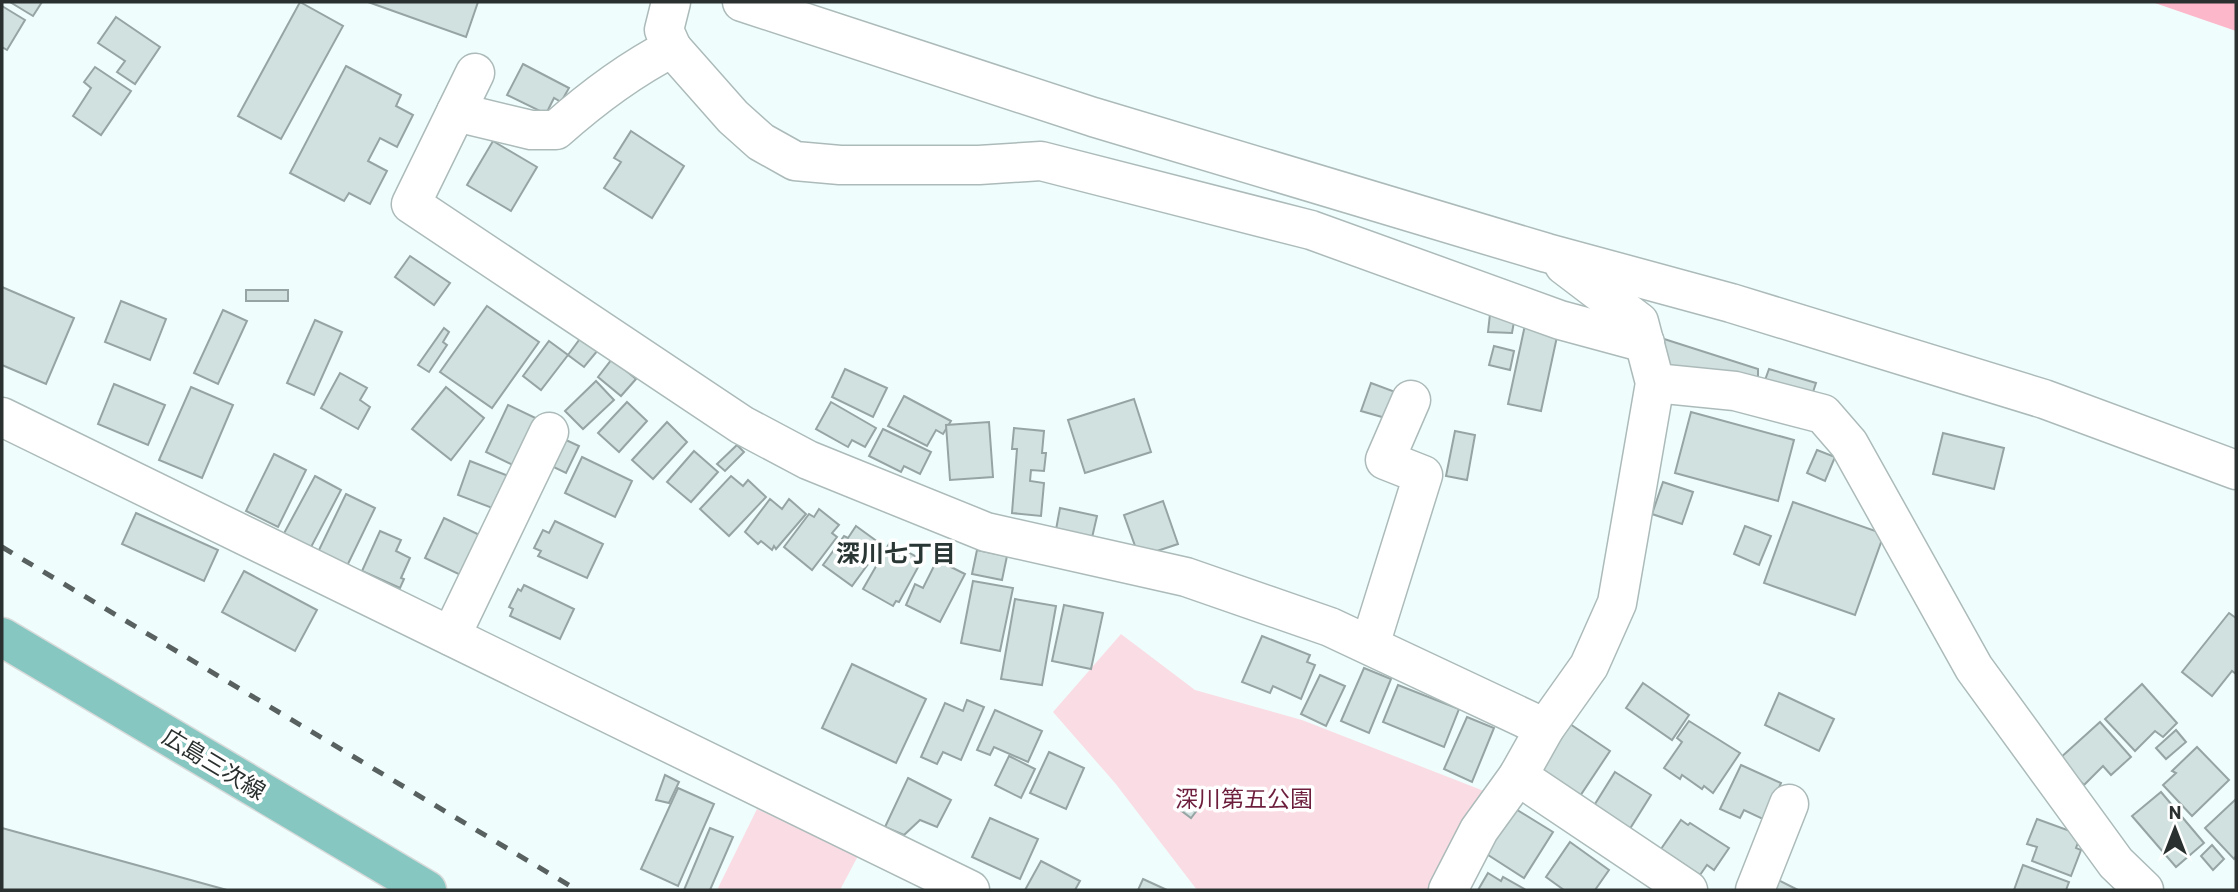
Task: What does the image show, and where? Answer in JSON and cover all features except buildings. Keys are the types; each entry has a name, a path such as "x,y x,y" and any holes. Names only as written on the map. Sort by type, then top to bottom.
{"main road":[{"name":"広島三次線","path":"2,637 415,887"}],"street":[{"path":"671,2 664,30 672,48 733,117 761,142 795,161 840,165 979,165 1041,161 1311,230 1560,320 1645,343"},
{"path":"742,2 1093,117 1547,253 1731,303 2044,399 2236,470"},
{"path":"456,111 531,130 556,130 640,64 672,48"},
{"path":"475,73 411,204 741,425 808,460 986,532 1186,577 1330,627 1545,728"},
{"path":"1448,890 1479,830 1518,776 1545,728 1589,666 1617,603 1656,383 1639,322 1547,253"},
{"path":"1656,383 1735,391 1823,414 1849,444 1974,668 2111,877 2144,890"},
{"path":"1370,645 1423,475 1385,460 1411,400"},
{"path":"2,417 970,890"},
{"path":"451,636 550,432"},
{"path":"1518,776 1688,890"},
{"path":"1755,890 1789,804"}],"green space":[{"name":"深川第五公園","path":"1121,634 1195,690 1302,720 1502,798 1446,890 1197,890 1115,783 1053,712"},
{"path":"757,809 858,856 840,890 717,890"}],"shaded area":[{"path":"2152,2 2236,2 2236,31"}],"railway":[{"path":"2,547 577,890"}],"district":[{"name":"深川七丁目","path":"896,554"}]}
